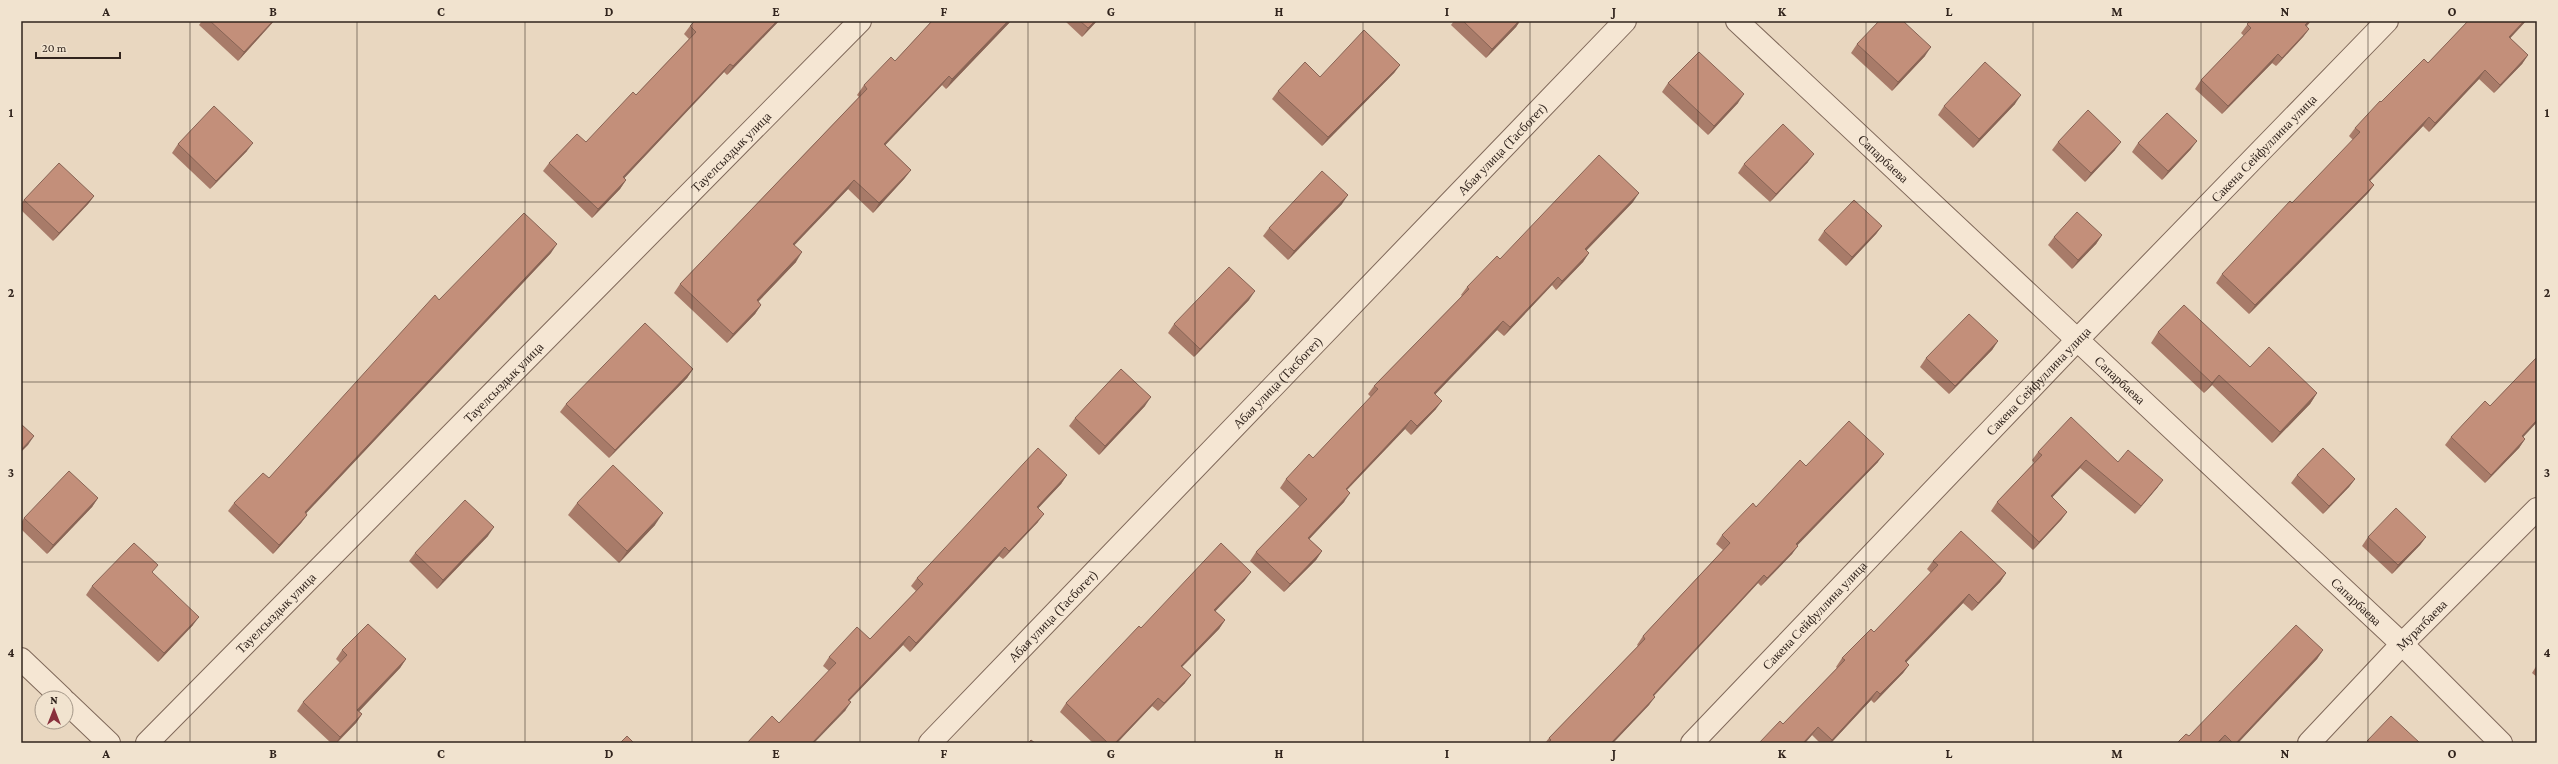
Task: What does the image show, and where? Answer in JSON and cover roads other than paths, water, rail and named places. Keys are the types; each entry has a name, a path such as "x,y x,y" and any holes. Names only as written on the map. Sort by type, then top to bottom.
{"street":[{"name":"Тауелсыздык улица","path":"147,743 860,21"},
{"name":"Абая улица (Тасбогет)","path":"930,743 1625,21"},
{"name":"Сапарбаева","path":"1737,21 2402,644 2501,743"},
{"name":"Сакена Сейфуллина улица","path":"1692,743 2078,340 2387,21"},
{"name":"Муратбаева","path":"2309,743 2402,644 2537,509"},
{"path":"21,659 54,690"},
{"path":"74,710 109,743"}]}
